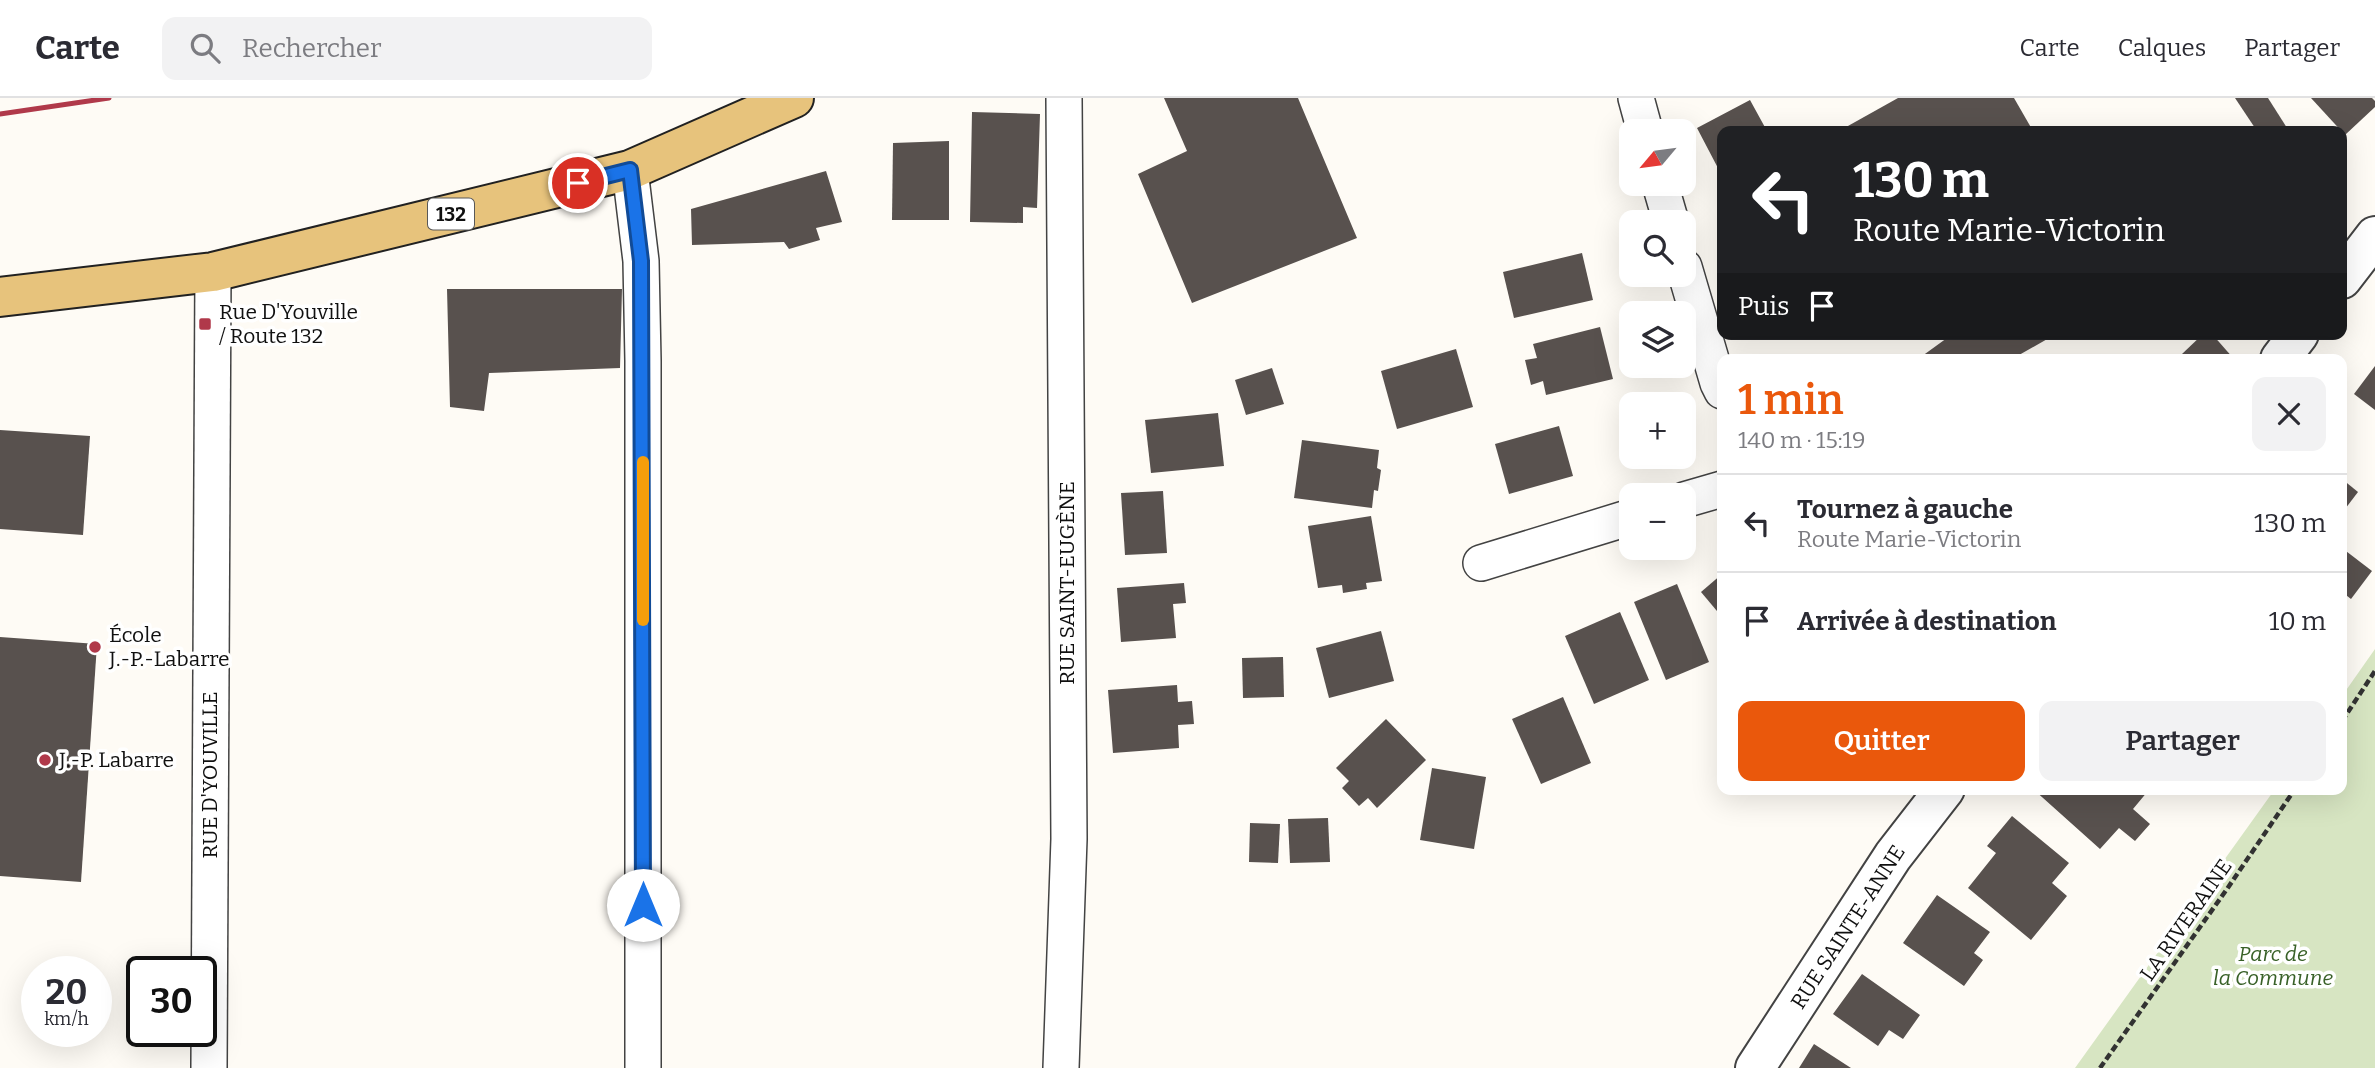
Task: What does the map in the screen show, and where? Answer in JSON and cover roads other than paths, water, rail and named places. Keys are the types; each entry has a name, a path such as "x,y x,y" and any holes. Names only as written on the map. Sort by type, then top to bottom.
{"main road":[{"name":"132","path":"0,297 214,272 630,170 794,98"}],"street":[{"name":"RUE SAINT-EUGÈNE","path":"1061,1068 1069,839 1064,98"},
{"path":"1636,98 1642,119"},
{"path":"630,170 641,261 643,361 643,1068"},
{"path":"2347,272 2375,236"},
{"name":"RUE D'YOUVILLE","path":"209,1068 214,272"},
{"path":"1690,287 1717,380"},
{"path":"2284,354 2294,340"},
{"path":"1696,497 1717,490"},
{"path":"1481,563 1619,521"},
{"name":"RUE SAINTE-ANNE","path":"1755,1068 1893,856 1940,795"}],"railway":[{"path":"0,114 109,98"}],"place":[{"name":"Rue D'Youville / Route 132","path":"205,324"},
{"name":"École J.-P.-Labarre","path":"95,647"},
{"name":"J.-P. Labarre","path":"45,760"}],"park label":[{"name":"Parc de la Commune","path":"2273,966"}]}
